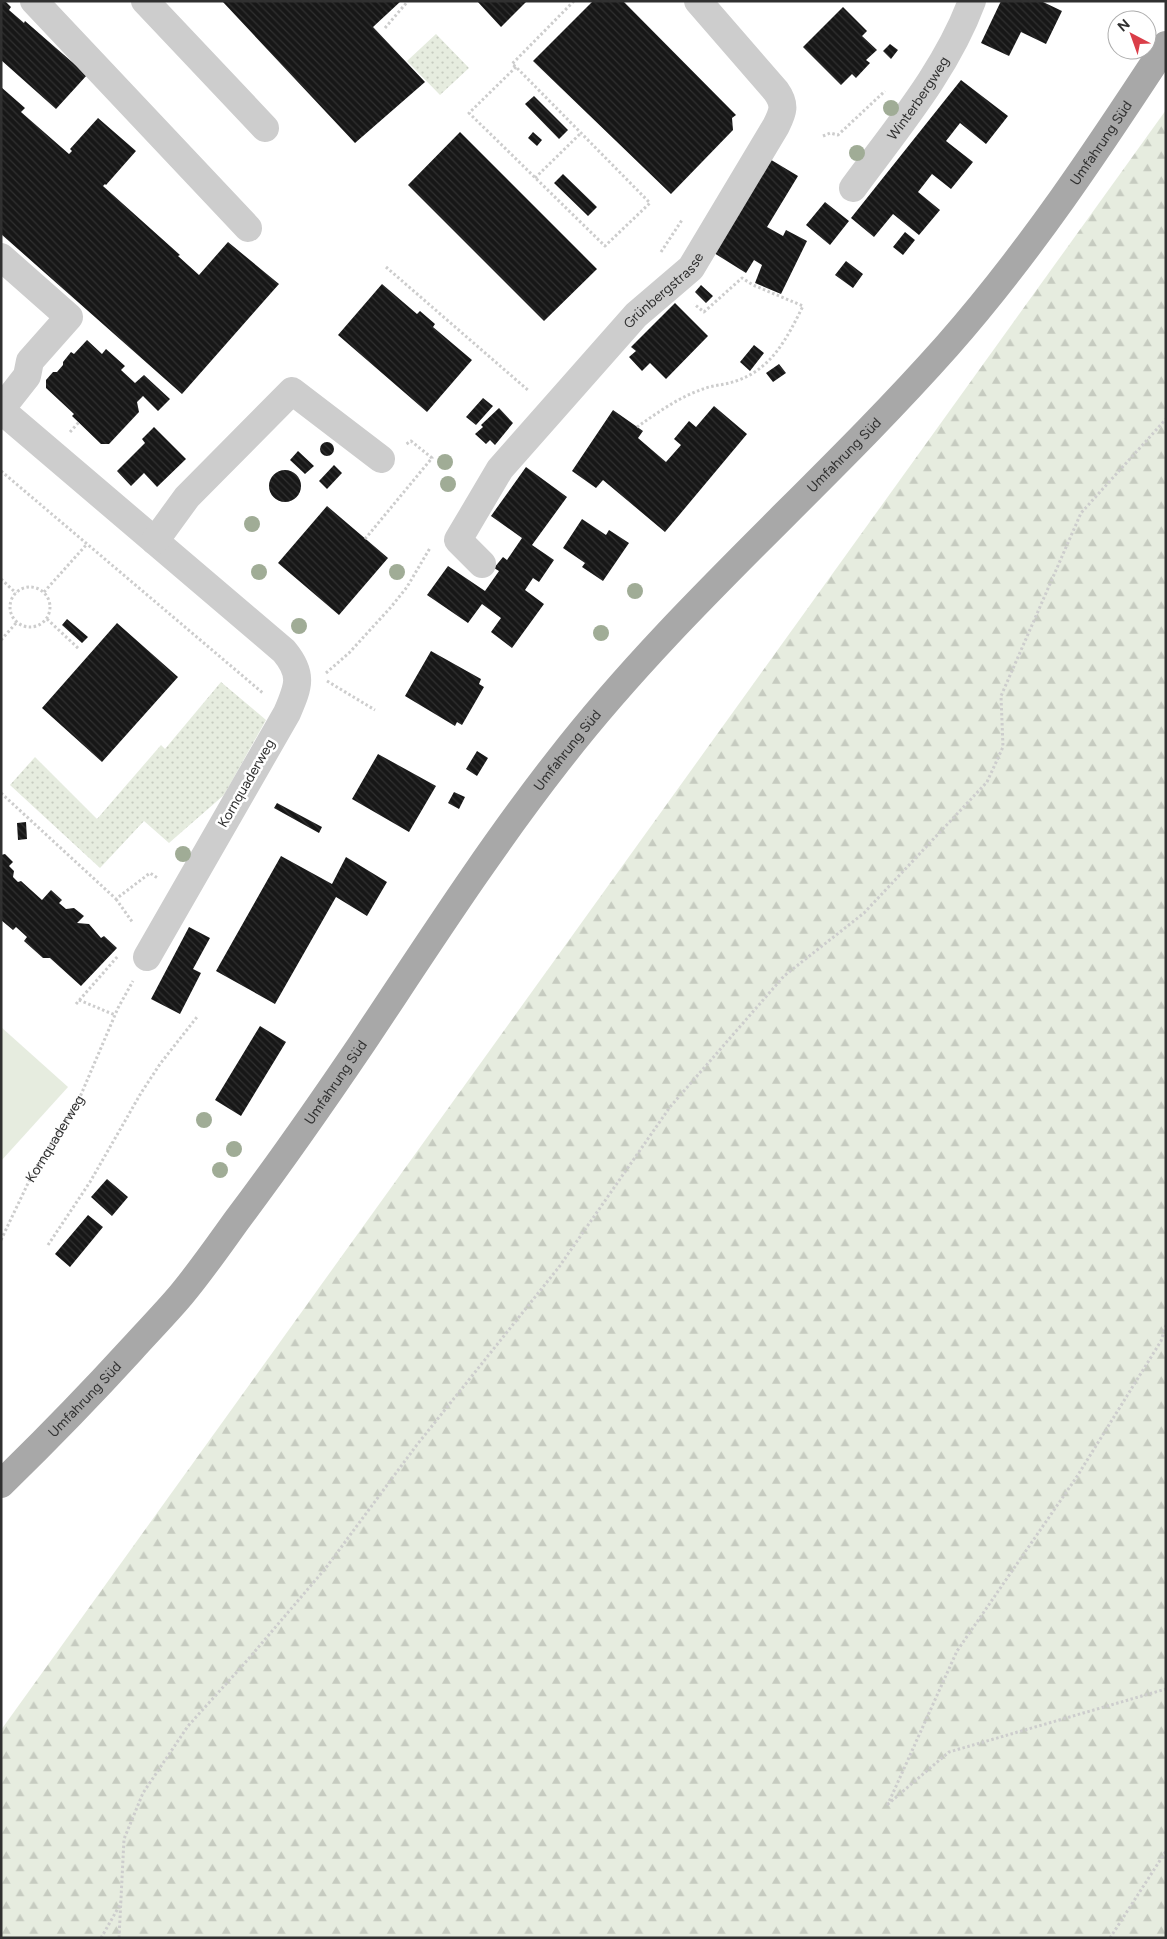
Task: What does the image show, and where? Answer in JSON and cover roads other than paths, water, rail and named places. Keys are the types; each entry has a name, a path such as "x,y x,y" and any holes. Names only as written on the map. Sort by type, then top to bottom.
{"main road":[{"name":"Umfahrung Süd","path":"1,1484 62,1425 181,1295 271,1175 450,911 559,760 602,707 688,612 829,472 947,346 1021,257 1081,174 1166,45"}],"street":[{"path":"34,1 248,228"},
{"path":"145,1 265,128"},
{"name":"Grünbergstrasse","path":"482,564 458,540 500,469 636,315 691,268 784,110 776,90 698,1"},
{"name":"Winterbergweg","path":"853,188 934,76 957,37 972,1"},
{"path":"1,257 69,317 30,360 27,376 1,410"},
{"path":"155,541 187,497 292,392 382,459"},
{"name":"Kornquaderweg","path":"1,410 284,651 295,666 298,674 298,683 287,713 183,894 135,953"}]}
